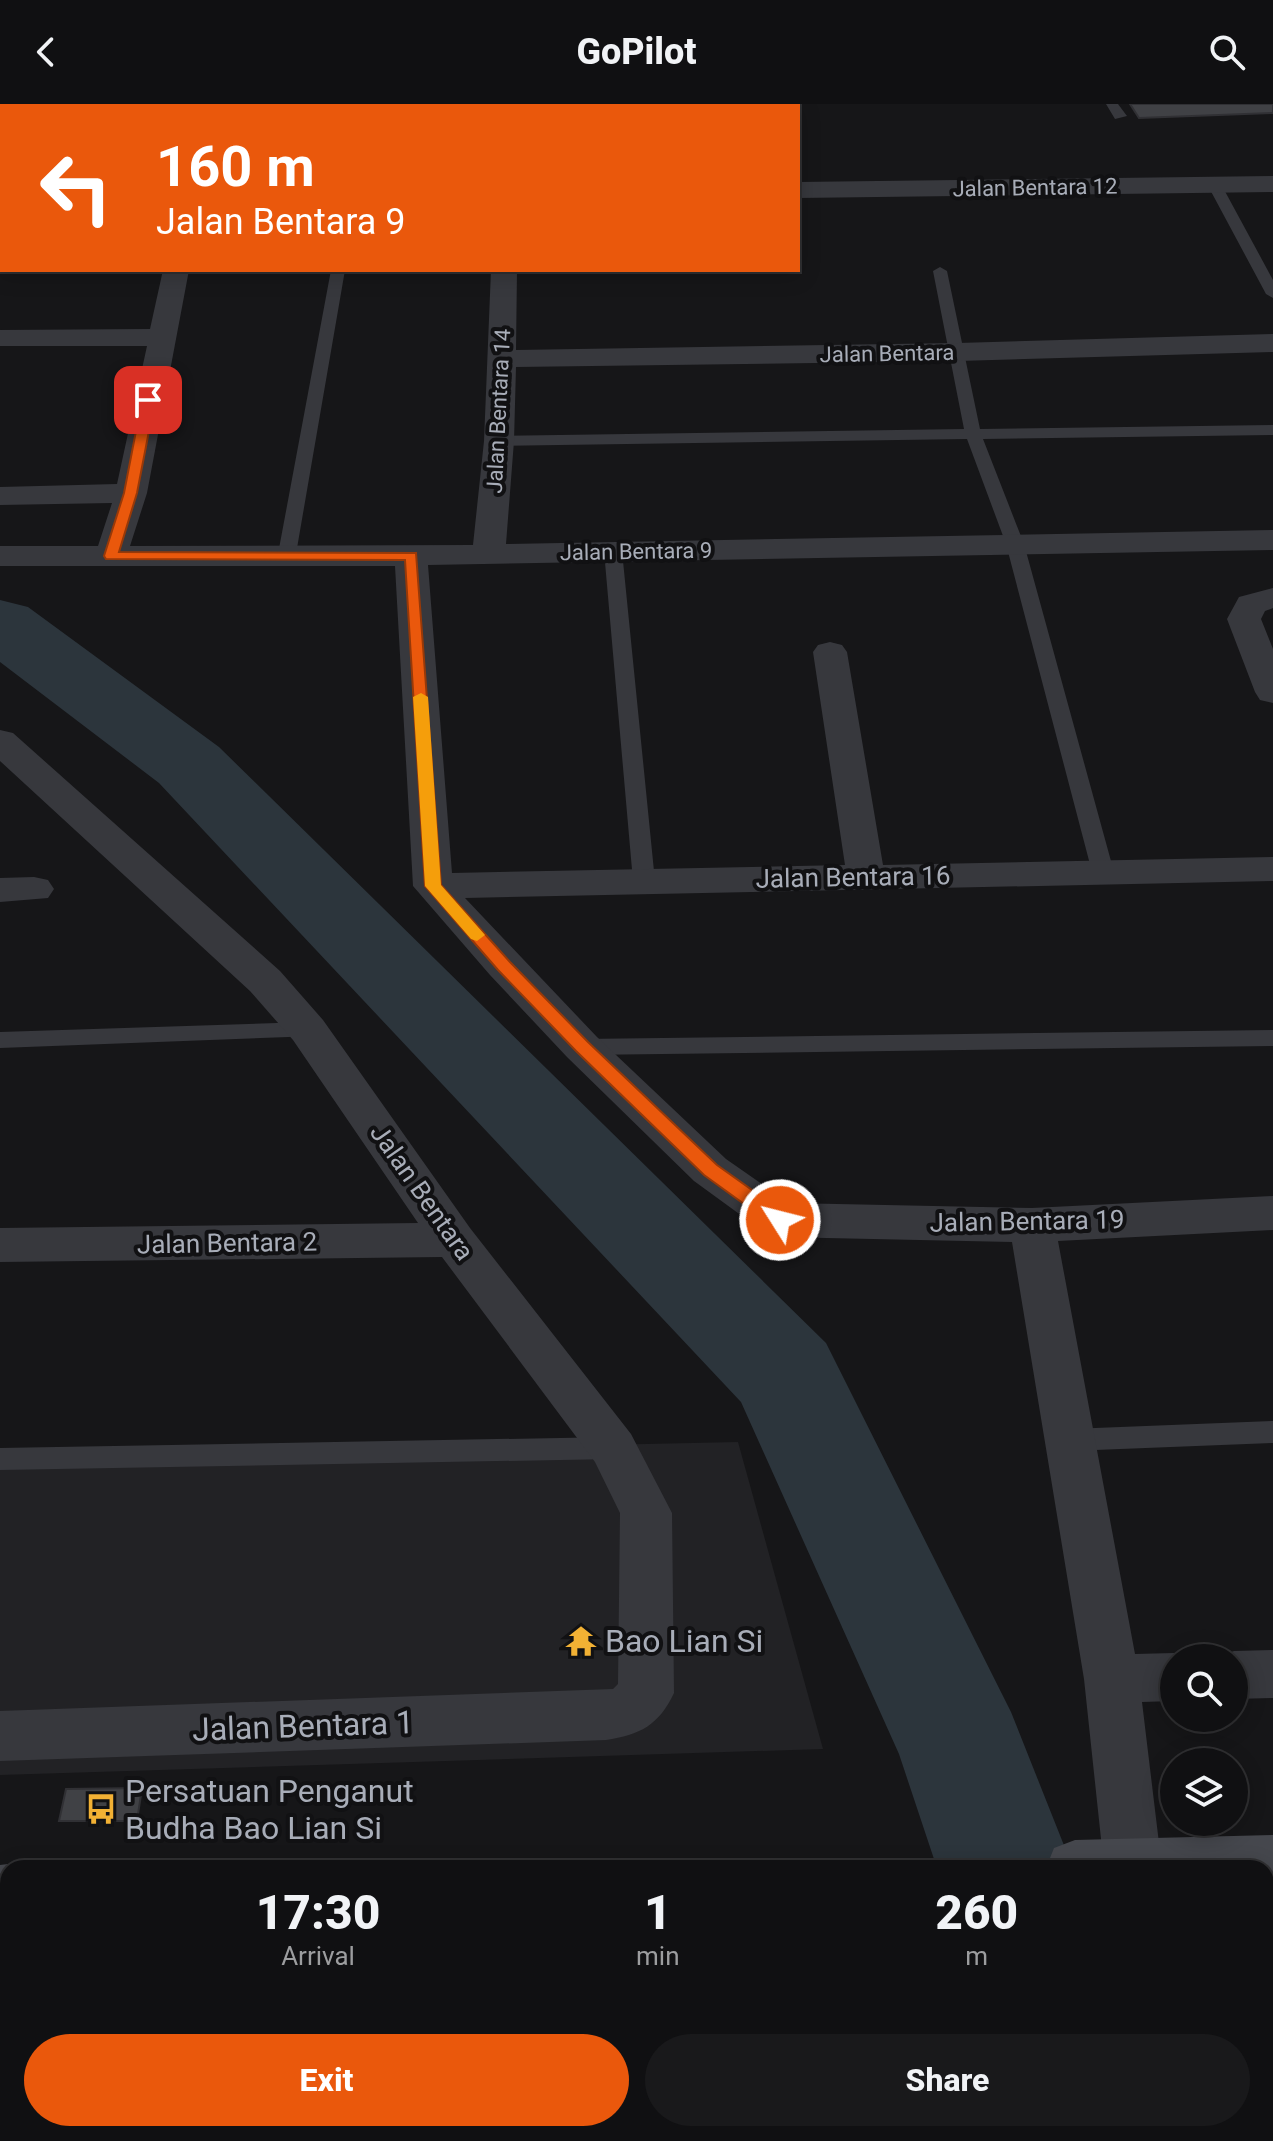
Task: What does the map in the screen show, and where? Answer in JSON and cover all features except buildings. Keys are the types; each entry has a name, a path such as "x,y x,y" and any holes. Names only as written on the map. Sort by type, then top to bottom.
{"street":[{"name":"Jalan Bentara 12","path":"800,190 1273,184"},
{"path":"111,556 131,493 176,272"},
{"name":"Jalan Bentara 14","path":"489,553 499,441 504,272"},
{"path":"0,338 160,337"},
{"name":"Jalan Bentara","path":"501,359 958,352 1273,343"},
{"path":"0,496 131,493"},
{"name":"Jalan Bentara 9","path":"0,556 411,556 1273,540"},
{"path":"411,556 433,886 582,1047"},
{"path":"1262,601 1244,619 1273,692"},
{"path":"830,652 866,877"},
{"name":"Jalan Bentara","path":"8,756 265,981 308,1030 454,1240 613,1448 646,1513 646,1693 628,1712 606,1715"},
{"name":"Jalan Bentara 16","path":"433,886 1273,869"},
{"name":"Jalan Bentara 19","path":"582,1047 710,1170 780,1220 1032,1225 1273,1213"},
{"path":"1032,1225 1112,1679 1112,1860"},
{"name":"Jalan Bentara 2","path":"0,1245 454,1240"},
{"path":"1248,1675 1273,1674"},
{"path":"1112,1679 1160,1677"},
{"name":"Jalan Bentara 1","path":"0,1736 606,1715"}],"lane":[{"path":"1214,184 1273,294"},
{"path":"940,271 973,434 1015,544 1103,872"},
{"path":"287,554 338,272"},
{"path":"499,441 1273,430"},
{"path":"613,551 644,881"},
{"path":"0,1040 308,1030"},
{"path":"582,1047 1273,1038"},
{"path":"1070,1440 1273,1432"},
{"path":"0,1459 613,1448"}],"shaded area":[{"path":"738,1442 823,1749 0,1775 0,1458"}],"waterway":[{"path":"0,624 189,765 786,1375 965,1754 1002,1860"}],"slow traffic":[{"path":"421,697 433,886 477,935"}],"place":[{"name":"Bao Lian Si","path":"581,1641"},
{"name":"Persatuan Penganut Budha Bao Lian Si","path":"101,1809"}],"route":[{"path":"148,400 131,493 111,556 411,556 433,886 582,1047 710,1170 780,1220"}]}
